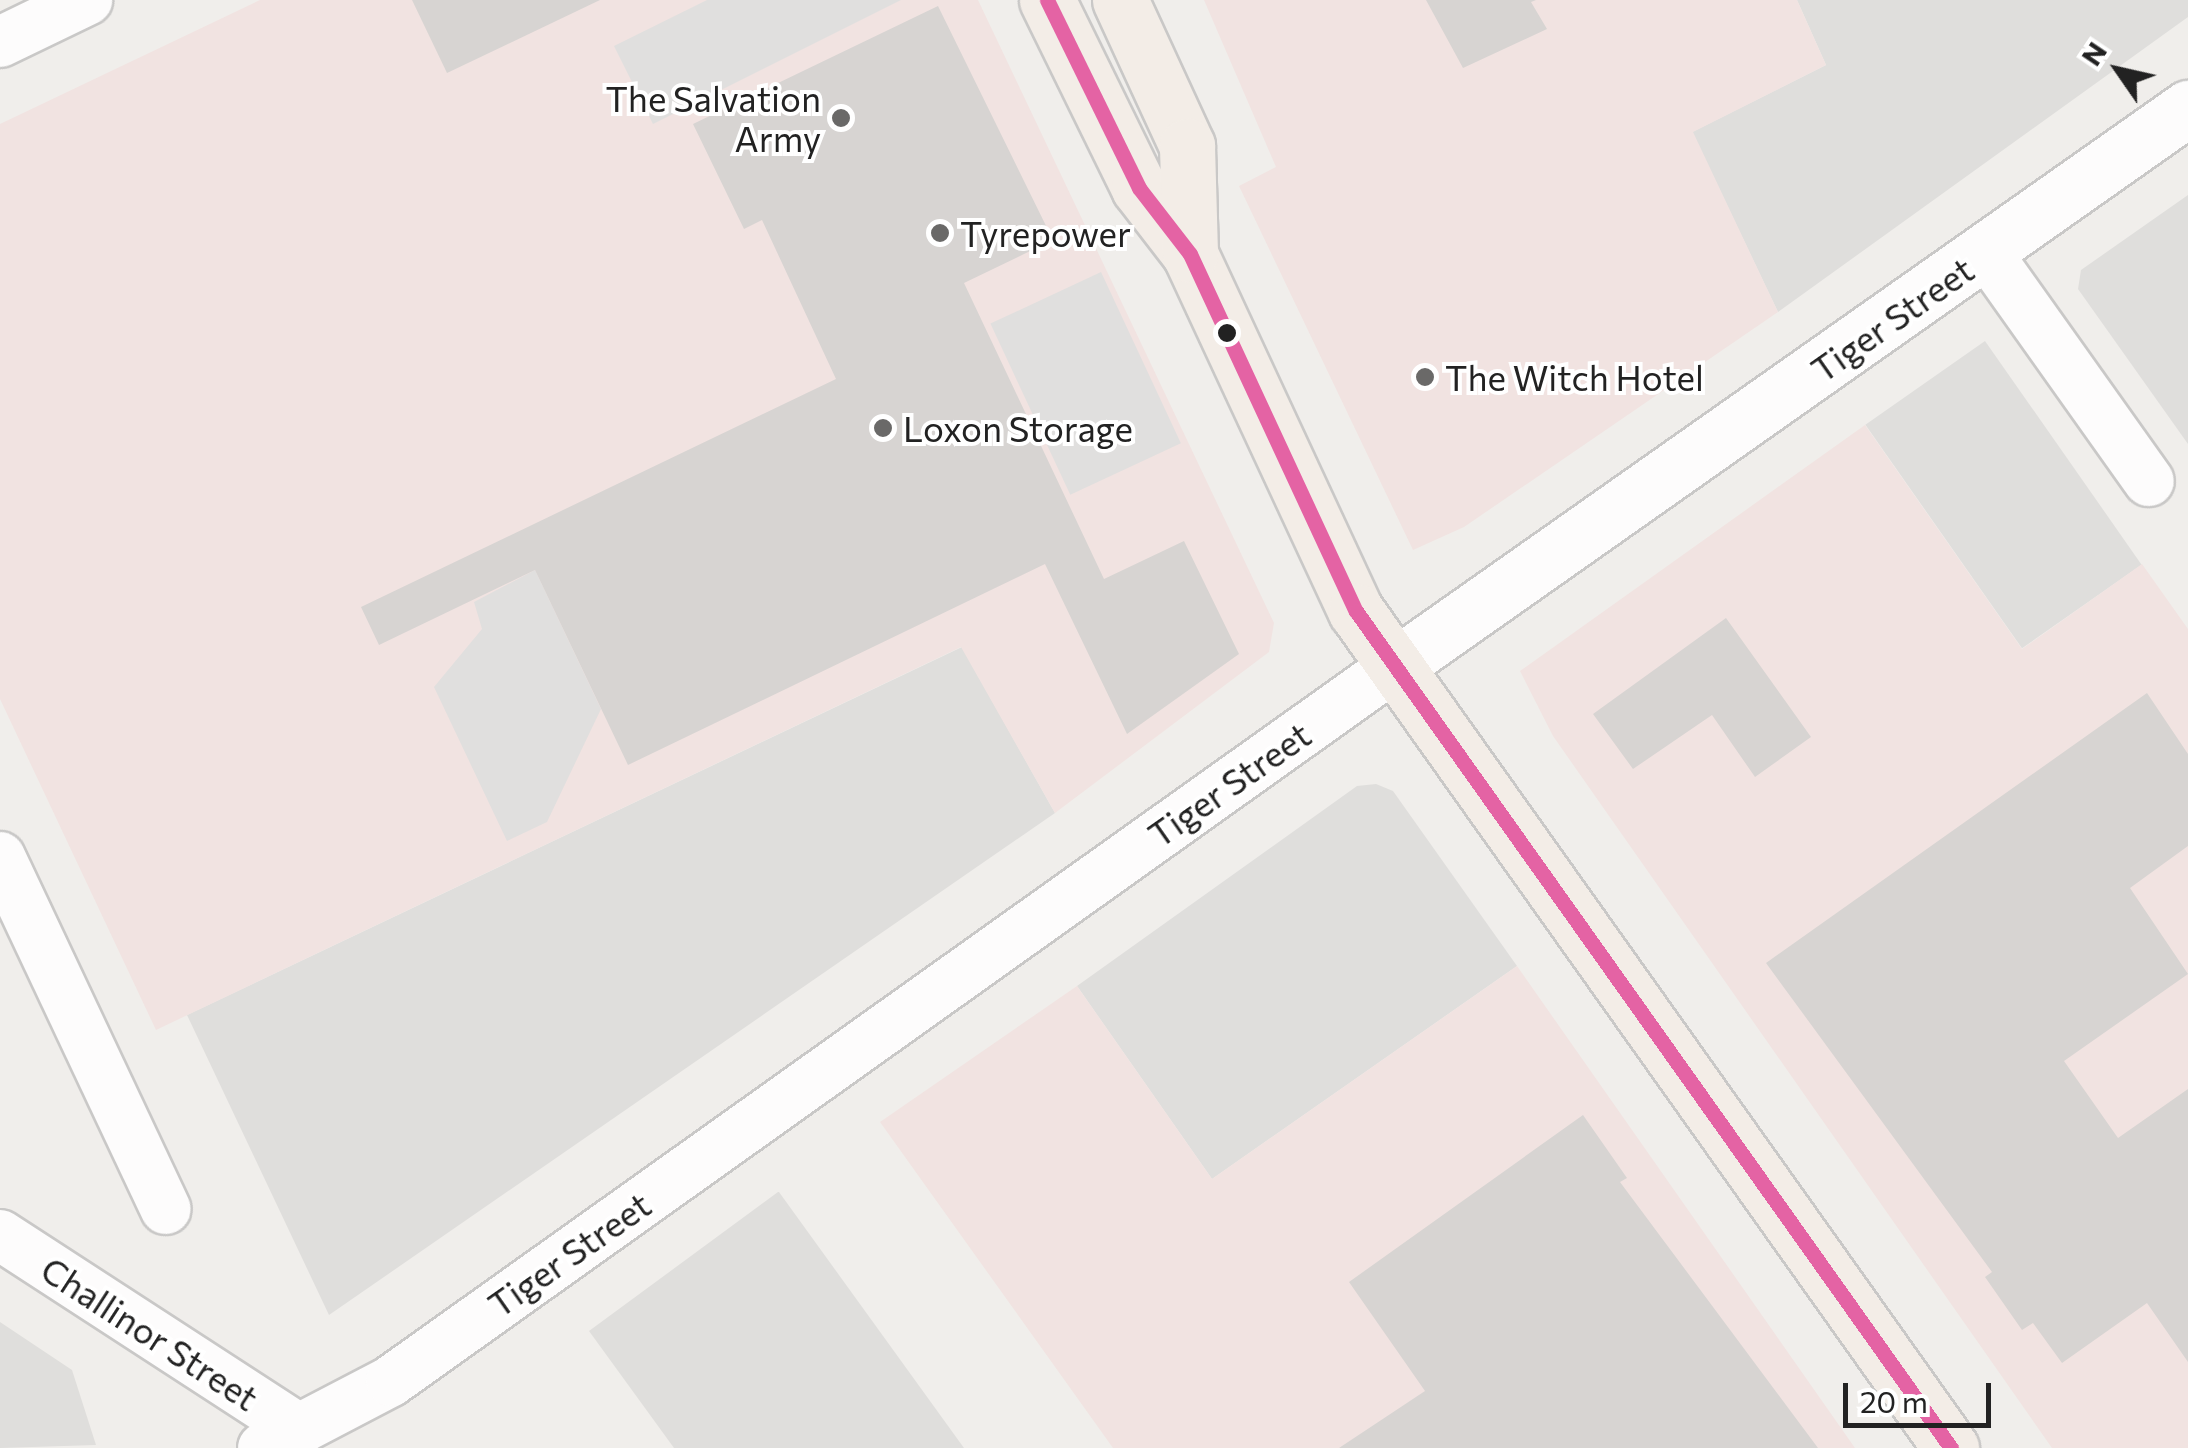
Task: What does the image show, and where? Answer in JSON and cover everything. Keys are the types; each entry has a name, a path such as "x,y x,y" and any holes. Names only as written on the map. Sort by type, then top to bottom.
{"main road":[{"path":"1046,0 1138,188 1190,254 1335,573 1395,666 1951,1448"},
{"path":"1120,0 1187,146 1190,254"}],"street":[{"path":"0,42 87,0"},
{"name":"Tiger Street","path":"272,1444 391,1380 2188,108"},
{"path":"1986,252 2148,481"},
{"path":"0,857 166,1209"},
{"name":"Challinor Street","path":"0,1235 272,1444"}],"shaded area":[{"path":"260,0 978,0 1274,623 1269,652 1055,813 961,647 156,1030 0,699 0,124"},
{"path":"707,0 901,0 653,124 614,46"},
{"path":"1204,0 1797,0 1826,65 1693,132 1778,312 1464,527 1413,550 1239,186 1276,167"},
{"path":"1797,0 2188,0 2188,17 1778,312 1692,132 1826,65"},
{"path":"2188,195 2188,444 2078,289 2081,270"},
{"path":"1101,272 1181,443 1070,495 990,324"},
{"path":"1985,341 2142,565 2022,648 1865,425"},
{"path":"1865,425 2022,649 2142,564 2188,629 2188,1448 2052,1448 1553,736 1520,671"},
{"path":"535,570 601,709 547,822 507,841 434,687 482,629 474,602"},
{"path":"962,647 1055,813 329,1315 187,1015"},
{"path":"1376,784 1393,791 1517,966 1212,1179 1077,986 1357,786"},
{"path":"1517,966 1855,1448 1113,1448 880,1122 1077,986 1212,1179"},
{"path":"779,1192 964,1448 674,1448 589,1331"},
{"path":"0,1322 72,1370 96,1445 0,1448"}],"building":[{"path":"412,0 600,0 447,73"},
{"path":"1426,0 1536,0 1531,2 1547,29 1463,68"},
{"path":"938,6 1053,240 964,283 1104,579 1184,541 1239,654 1127,734 1045,564 628,765 535,570 379,645 361,607 836,379 762,220 744,229 693,124"},
{"path":"1726,618 1811,737 1755,777 1712,715 1633,769 1593,714"},
{"path":"2147,693 2188,754 2188,846 2130,888 2188,974 2064,1061 2118,1138 2188,1089 2188,1362 2147,1303 2062,1363 2033,1323 2022,1330 1985,1277 1992,1272 1766,963"},
{"path":"1583,1115 1627,1178 1620,1182 1818,1448 1339,1448 1425,1391 1349,1282"}],"transit line":[{"path":"1047,0 1139,188 1190,254 1356,611 1951,1448"}],"place":[{"name":"The Salvation Army","path":"841,118"},
{"name":"Tyrepower","path":"940,233"},
{"name":"The Witch Hotel","path":"1425,377"},
{"name":"Loxon Storage","path":"883,428"}]}
